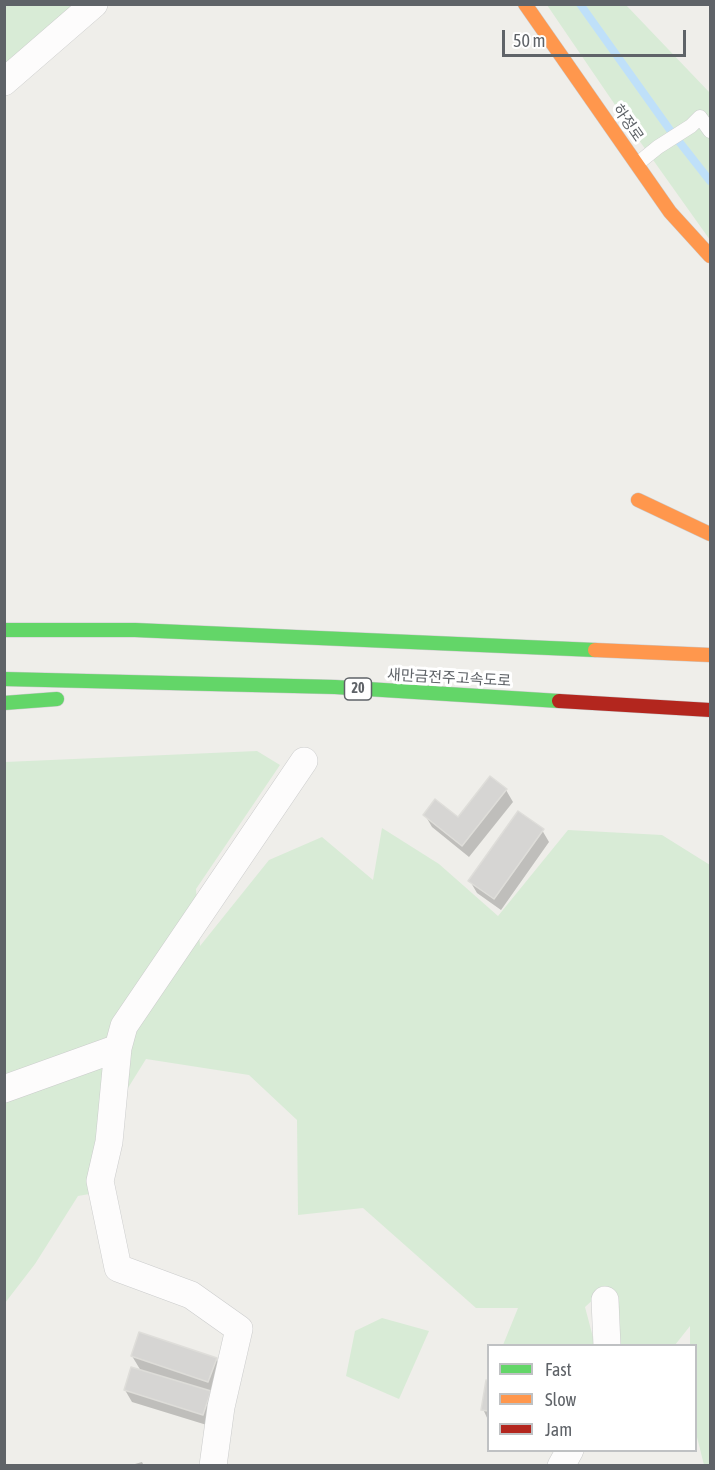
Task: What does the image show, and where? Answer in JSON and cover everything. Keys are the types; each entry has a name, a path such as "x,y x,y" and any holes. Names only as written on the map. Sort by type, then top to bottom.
{"main road":[{"name":"하정로","path":"525,4 670,212 711,256"},
{"path":"638,500 711,534"},
{"path":"4,630 135,630 711,655"},
{"name":"새만금전주고속도로","path":"4,679 335,687 711,710"},
{"path":"116,695 266,686"},
{"path":"4,703 70,698"}],"street":[{"path":"4,82 94,4"},
{"path":"213,1466 221,1407 239,1329 191,1295 118,1268 100,1181 109,1142 118,1048 124,1026 304,761"},
{"path":"4,1089 118,1048"},
{"path":"604,1300 607,1344"},
{"path":"561,1466 569,1452"}],"lane":[{"path":"637,164 658,147 691,126 700,117 711,131"}],"green space":[{"path":"5,5 79,5 5,71"},
{"path":"547,5 626,5 710,93 710,240 641,143"},
{"path":"257,751 280,765 196,889 200,946 269,860 322,837 373,880 382,828 439,864 498,916 568,830 662,835 710,865 710,1465 704,1465 697,1437 697,1344 690,1344 690,1326 676,1344 618,1344 607,1287 585,1307 595,1344 503,1344 518,1308 476,1308 363,1208 298,1215 297,1120 249,1075 146,1059 100,1133 95,1193 78,1196 35,1264 5,1303 5,762"},
{"path":"382,1318 429,1331 399,1399 346,1376 355,1331"}],"building":[{"path":"490,776 507,789 462,846 423,815 435,799 458,817"},
{"path":"518,811 544,829 494,899 468,881"},
{"path":"139,1332 217,1358 208,1382 131,1356"},
{"path":"131,1367 211,1391 203,1415 124,1390"},
{"path":"486,1380 487,1411 481,1410"}],"waterway":[{"path":"580,4 670,130 710,181"}],"traffic: fast":[{"path":"4,630 135,630 595,650"},
{"path":"4,679 335,687 559,701"},
{"path":"4,703 57,699"}],"traffic: slow":[{"path":"525,4 670,212 710,256"},
{"path":"638,500 710,534"},
{"path":"595,650 710,655"}],"traffic: jam":[{"path":"559,701 710,710"}]}
